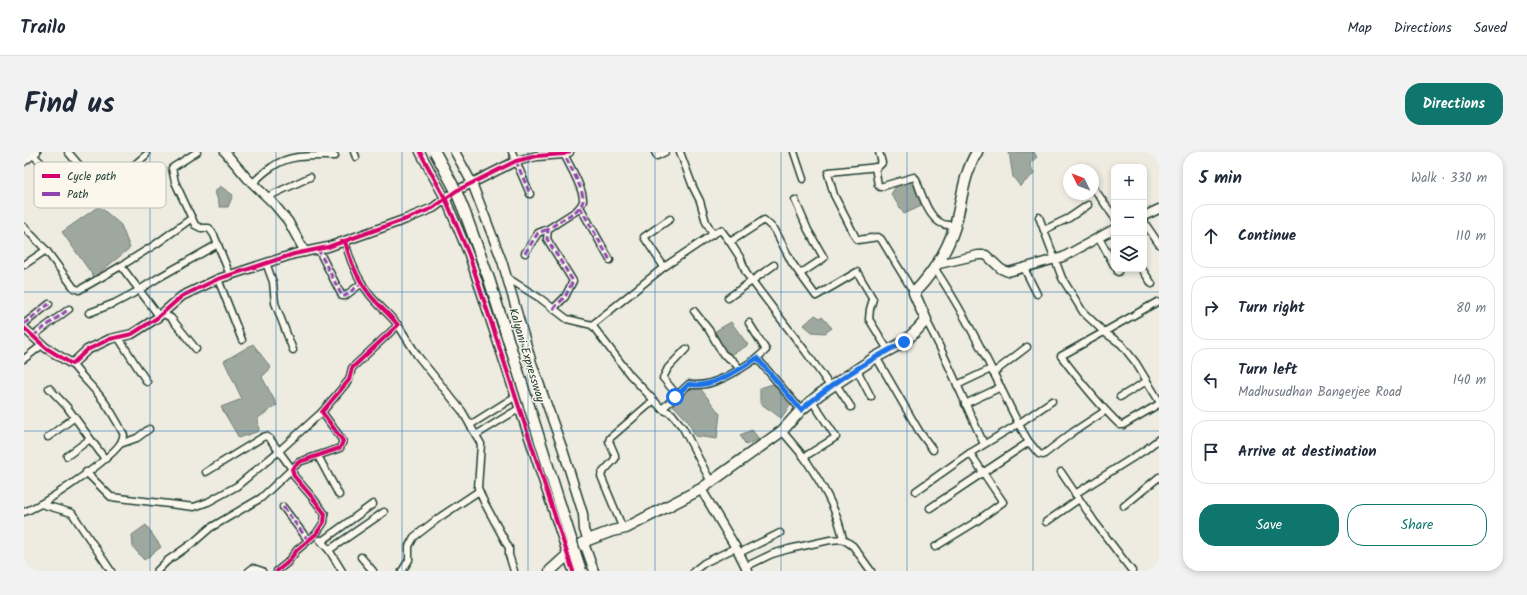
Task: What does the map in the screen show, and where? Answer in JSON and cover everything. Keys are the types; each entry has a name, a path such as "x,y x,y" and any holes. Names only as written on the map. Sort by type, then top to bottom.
{"main road":[{"name":"Kalyani Expressway","path":"435,152 456,191 489,279 581,571"},
{"path":"550,571 568,554 583,543 623,529 712,482 782,431 801,410 833,385 910,337 926,320 914,293 937,267 945,251 955,224 967,174 977,152"}],"street":[{"path":"68,152 77,162"},
{"path":"197,152 172,168 175,182 194,225 201,228 209,228 214,234 230,275"},
{"path":"226,152 288,222 305,252"},
{"path":"420,152 446,200 469,255 573,571"},
{"path":"455,152 472,183 506,277 532,363 583,514 583,543 594,571"},
{"path":"512,152 530,194"},
{"path":"655,152 657,156 665,152"},
{"path":"680,152 700,201 706,222 713,234"},
{"path":"794,152 803,179"},
{"path":"880,152 881,165 829,172 828,174 834,195 856,238 858,240 881,239 914,293"},
{"path":"72,364 87,350 110,339 132,334 161,314 182,296 218,279 266,263 305,252 318,250 406,219 433,208 446,200 456,191 516,161 555,153 567,153 582,194 583,201 576,211 548,229 538,233 525,253"},
{"path":"24,162 35,154 43,162"},
{"path":"138,162 146,155"},
{"path":"253,183 273,166 292,158 307,156 335,156"},
{"path":"875,167 878,185 880,187 914,177 930,212 946,226 955,224"},
{"path":"267,197 310,176"},
{"path":"1099,196 1111,213"},
{"path":"795,200 808,230 824,258 800,274"},
{"path":"1044,230 1069,218 1088,205"},
{"path":"580,207 610,260"},
{"path":"1147,215 1159,209"},
{"path":"1039,216 1062,278 1076,302 1083,312 1104,332 1121,344 1136,363 1158,397"},
{"path":"24,227 46,250 77,290 82,289 121,266 192,218"},
{"path":"664,267 644,238 670,219"},
{"path":"730,242 764,220 775,230 786,252 816,296 857,272 873,299 869,319 888,350"},
{"path":"1147,226 1159,244"},
{"path":"548,229 547,239 573,281 565,297 553,309"},
{"path":"592,324 664,267 721,230 741,259 746,273 751,281 851,407"},
{"path":"1105,411 1073,432 1043,455 1039,454 1029,442 1018,424 1001,387 937,267 978,255 986,255 1001,269 1008,272 1055,259 1077,250 1111,231"},
{"path":"1099,238 1111,260"},
{"path":"345,241 350,261 370,295 398,325 417,355 462,411 481,444 478,488 509,548 509,555 514,571"},
{"path":"89,313 115,303 218,244"},
{"path":"24,265 46,250"},
{"path":"318,250 342,296 345,296 362,283"},
{"path":"266,263 272,282 275,303 293,350"},
{"path":"728,298 774,264"},
{"path":"121,266 139,290 161,314 171,318 196,349"},
{"path":"1024,268 1037,294"},
{"path":"1144,272 1152,284"},
{"path":"506,277 541,299 567,319 592,324 630,375 653,401 662,409 672,414 683,428 712,482"},
{"path":"218,279 242,340"},
{"path":"1157,302 1061,356 1084,387 1105,411 1121,425 1159,404"},
{"path":"24,324 49,304"},
{"path":"33,336 69,309"},
{"path":"694,311 709,330 724,354 733,360 740,369"},
{"path":"926,320 942,350 984,444"},
{"path":"662,409 689,384 703,385 740,369 766,350 749,323"},
{"path":"86,472 111,497 194,507 208,502 237,486 322,412 350,380 352,368 398,325"},
{"path":"24,328 46,348 72,364 82,378 99,395 117,421 124,435 120,444 105,459 51,498 24,512"},
{"path":"118,337 147,382"},
{"path":"25,356 42,344"},
{"path":"957,385 992,371 1027,347"},
{"path":"677,395 662,378 668,368 686,349"},
{"path":"876,357 919,431 933,450"},
{"path":"757,358 801,410"},
{"path":"857,370 872,397"},
{"path":"1120,397 1147,381"},
{"path":"965,404 1001,387"},
{"path":"49,388 67,407 105,459"},
{"path":"470,425 516,396"},
{"path":"623,529 601,476 615,459 615,455 609,441 610,438 653,401"},
{"path":"804,457 836,436 812,401"},
{"path":"916,491 970,453 1018,424 1052,401"},
{"path":"476,436 520,408"},
{"path":"157,571 167,560 194,542 210,528 261,498 299,462 340,448 343,441 322,412"},
{"path":"48,437 75,418"},
{"path":"120,444 137,438 149,429"},
{"path":"782,431 804,457 830,499 837,516 843,539"},
{"path":"206,472 266,436 270,439 292,469 294,476 325,514 324,522 316,534 297,550 287,563 277,571"},
{"path":"67,456 90,439"},
{"path":"1046,522 1077,496 1159,439"},
{"path":"930,508 1029,442"},
{"path":"935,547 974,523 1003,502 982,473 970,453"},
{"path":"318,456 339,495"},
{"path":"1061,472 1132,571"},
{"path":"1124,506 1159,477"},
{"path":"701,489 737,550 746,569 772,554 830,540 843,539 853,546 871,571"},
{"path":"402,571 409,560 409,546 414,537 440,517 479,491"},
{"path":"41,504 72,513 112,571"},
{"path":"322,541 373,504"},
{"path":"283,507 308,540"},
{"path":"329,550 384,512"},
{"path":"694,571 704,563 780,533"},
{"path":"316,534 329,550 342,571"},
{"path":"361,557 372,571"},
{"path":"249,571 253,568 262,571"}],"shaded area":[{"path":"1009,152 1034,152 1037,157 1030,163 1034,174 1020,186 1013,177"},
{"path":"914,178 926,204 904,214 891,194 899,182"},
{"path":"220,186 233,195 228,207 220,207 215,192"},
{"path":"96,208 101,208 121,225 130,248 94,277 62,232"},
{"path":"815,315 820,318 822,317 832,328 825,333 812,332 804,325"},
{"path":"731,322 748,345 728,357 712,333"},
{"path":"253,344 271,368 262,377 277,405 258,418 259,431 239,438 221,407 242,399 224,361"},
{"path":"773,384 790,406 781,418 760,403 760,388"},
{"path":"700,388 720,414 717,439 695,436 688,421 670,402 681,391"},
{"path":"752,430 759,439 746,445 740,435"},
{"path":"146,525 161,547 144,560 133,547 132,535"}],"marked path":[{"path":"553,309 565,297 573,281 547,239 548,229 576,211 583,201 579,184 564,154"},
{"path":"516,161 530,194"},
{"path":"580,207 610,260"},
{"path":"525,253 538,233 548,229"},
{"path":"318,249 342,296 345,296 362,283"},
{"path":"24,324 49,304"},
{"path":"33,336 69,309"},
{"path":"283,507 308,540"}],"cycle path":[{"path":"420,152 446,200 469,255 573,571"},
{"path":"24,328 46,348 72,364 87,350 110,339 132,334 157,318 182,296 218,279 294,254 328,247 406,219 433,208 456,191 516,161 537,156 564,154 569,152"},
{"path":"277,571 287,563 297,550 316,534 324,522 325,514 294,476 292,469 299,462 340,448 343,441 322,412 349,380 352,368 398,325 373,299 361,283 349,256 345,241"}],"route":[{"path":"675,397 689,384 703,385 723,378 757,358 801,410 842,378 884,352 904,342"}]}
